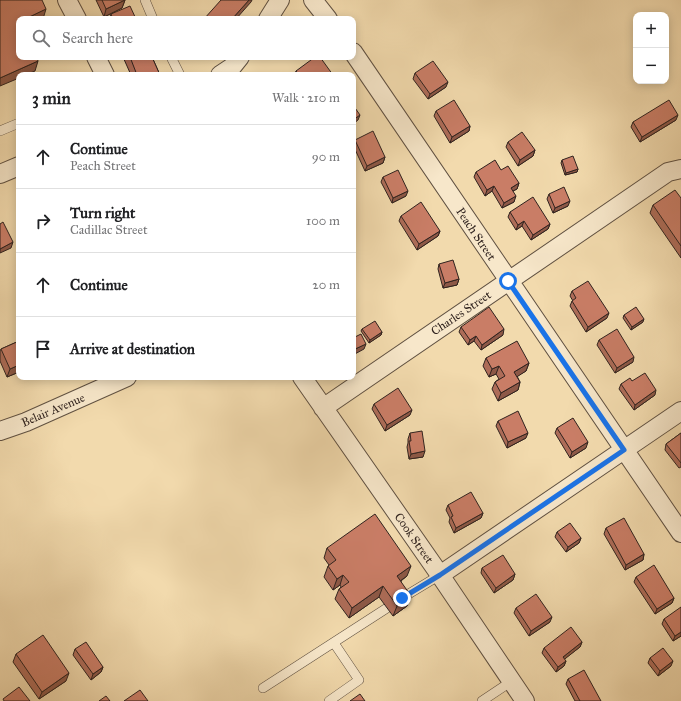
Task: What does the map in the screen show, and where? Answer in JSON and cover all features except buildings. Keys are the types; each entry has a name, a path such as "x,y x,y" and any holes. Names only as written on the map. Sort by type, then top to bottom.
{"street":[{"path":"67,0 75,16"},
{"path":"270,16 280,0"},
{"path":"313,0 326,16"},
{"name":"Peach Street","path":"356,56 681,533"},
{"path":"98,60 104,72"},
{"path":"224,72 232,67 238,60"},
{"path":"0,174 16,167"},
{"name":"Charles Street","path":"323,408 668,172 681,169"},
{"name":"Belair Avenue","path":"0,431 26,422 120,380"},
{"name":"Cook Street","path":"304,380 440,575 525,701"},
{"path":"440,575 681,411"}],"lane":[{"path":"145,0 152,16"},
{"path":"172,60 178,72"},
{"path":"0,132 16,124"},
{"path":"402,598 440,575"},
{"path":"263,688 387,608"},
{"path":"329,701 360,680 334,643"},
{"path":"482,701 512,681"}],"route":[{"path":"402,598 440,575 624,450 508,281"}]}
